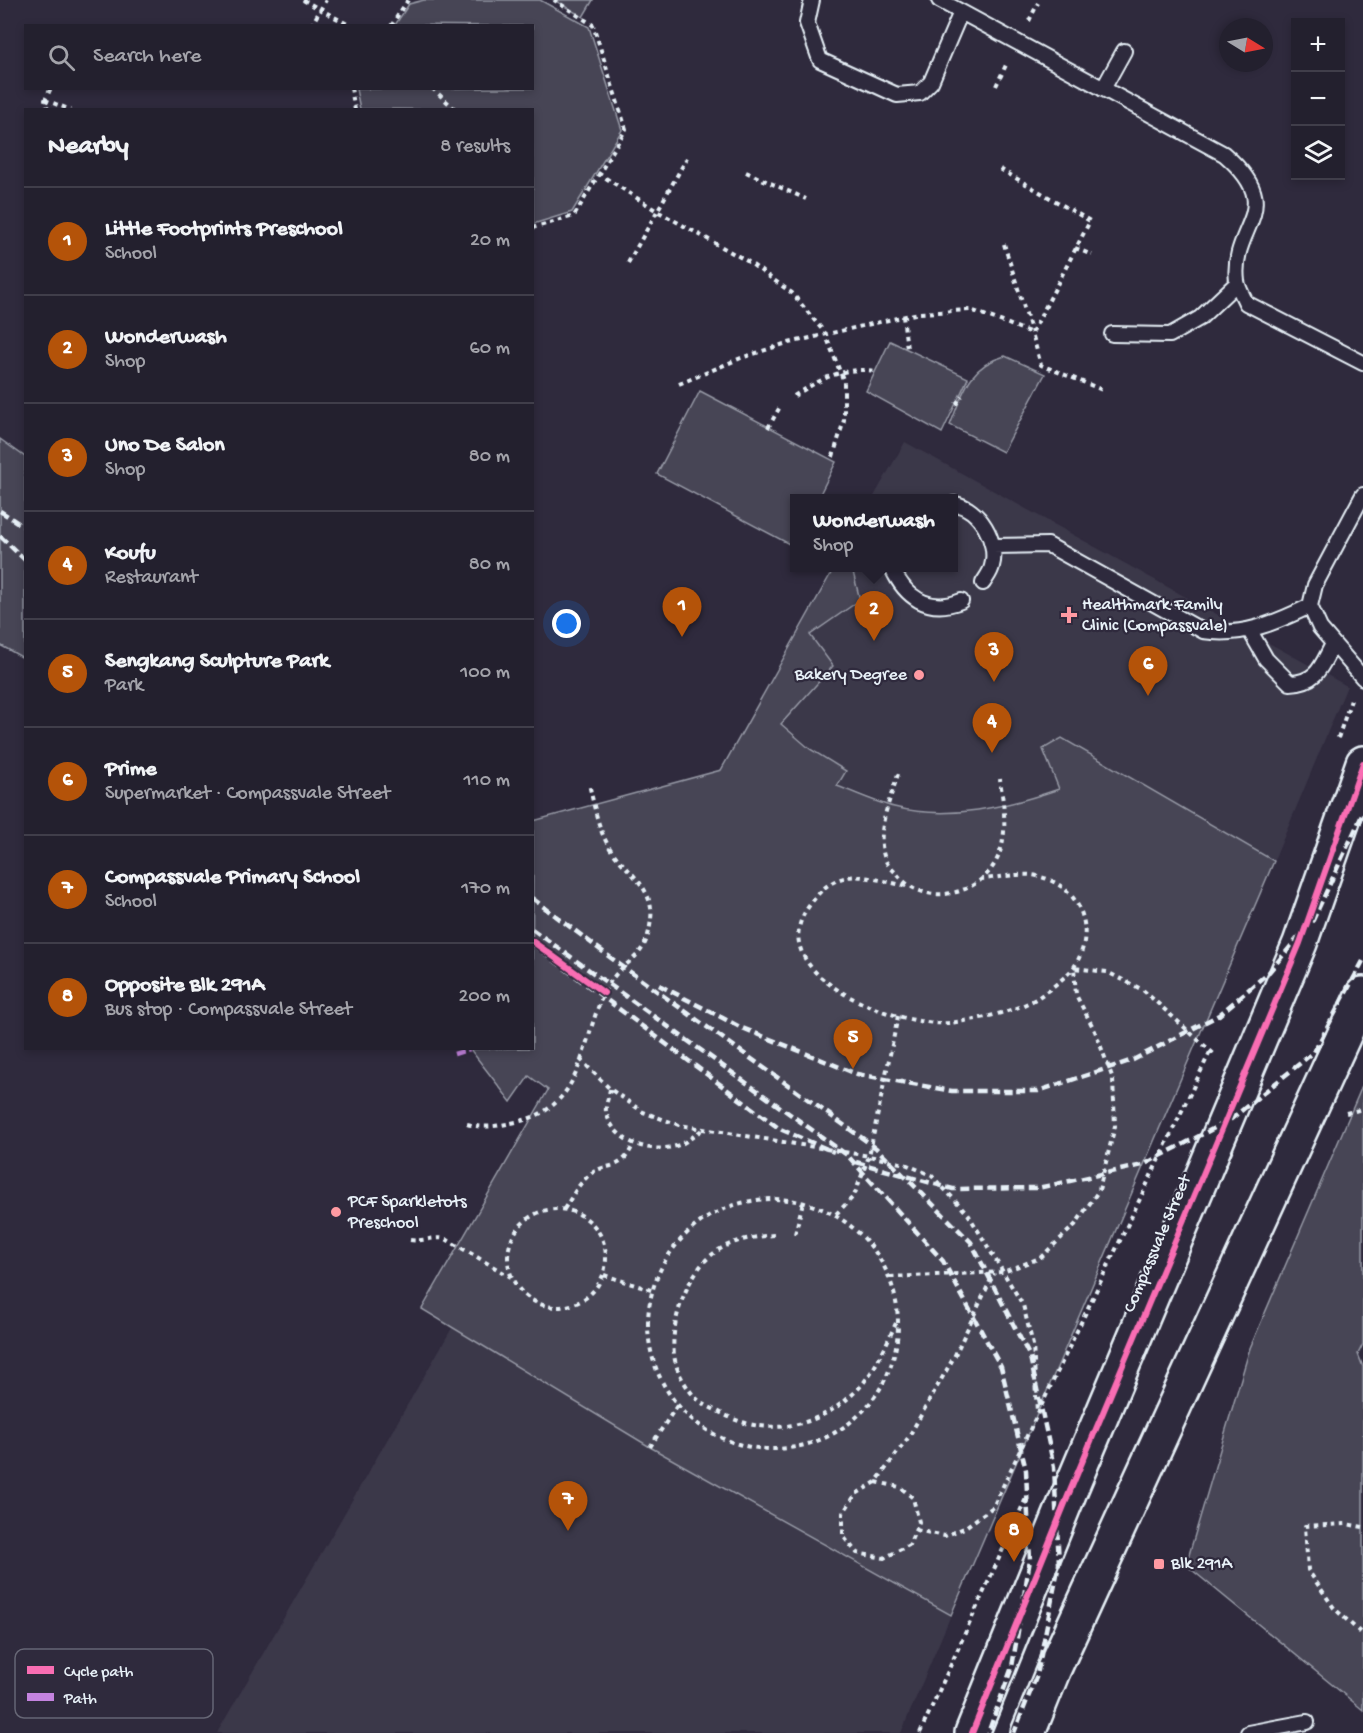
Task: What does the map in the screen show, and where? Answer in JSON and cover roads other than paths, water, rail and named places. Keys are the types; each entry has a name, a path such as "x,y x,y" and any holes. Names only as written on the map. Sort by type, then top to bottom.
{"street":[{"name":"Compassvale Street","path":"972,1733 1070,1491 1300,943 1363,763"},
{"path":"1028,1733 1363,994"}],"lane":[{"path":"812,0 807,23 820,60 897,95 920,93 932,82 962,12"},
{"path":"939,0 1224,154 1244,171 1254,192 1253,213 1237,261 1237,283 1246,303 1363,363"},
{"path":"1103,89 1124,51"},
{"path":"1112,334 1170,335 1200,318 1237,283"},
{"path":"1363,495 1315,585 1310,606 1320,628 1363,678"},
{"path":"958,505 982,522 993,546 992,566 983,583"},
{"path":"993,546 1048,544 1203,631 1222,634 1250,631 1310,606"},
{"path":"894,572 901,586 922,603 949,606 962,601"},
{"path":"1250,631 1266,659 1290,683 1304,683 1316,674 1333,644"},
{"path":"1248,1733 1307,1722"}],"railway":[{"path":"0,511 24,527"},
{"path":"0,536 24,559"},
{"path":"659,985 740,1027 857,1074 952,1091 1038,1091 1133,1060 1219,1015 1269,972 1313,920 1363,813"},
{"path":"534,900 619,964 876,1148 971,1242 1030,1357 1054,1467 1059,1564 1037,1675 1014,1733"},
{"path":"534,930 847,1155 943,1261 1001,1367 1026,1470 1030,1560 1012,1667 988,1733"},
{"path":"534,945 780,1129 834,1152"},
{"path":"856,1162 953,1189 1038,1188 1143,1165 1230,1120 1314,1052 1363,961"}],"place":[{"name":"Healthmark Family Clinic (Compassvale)","path":"1069,615"},
{"name":"Little Footprints Preschool","path":"682,637"},
{"name":"Wonderwash","path":"874,641"},
{"name":"Bakery Degree","path":"919,675"},
{"name":"Uno De Salon","path":"994,682"},
{"name":"Prime","path":"1148,696"},
{"name":"Koufu","path":"992,753"},
{"name":"Sengkang Sculpture Park","path":"853,1069"},
{"name":"PCF Sparkletots Preschool","path":"336,1212"},
{"name":"Compassvale Primary School","path":"568,1531"},
{"name":"Opposite Blk 291A","path":"1014,1562"},
{"name":"Blk 291A","path":"1159,1564"}]}
